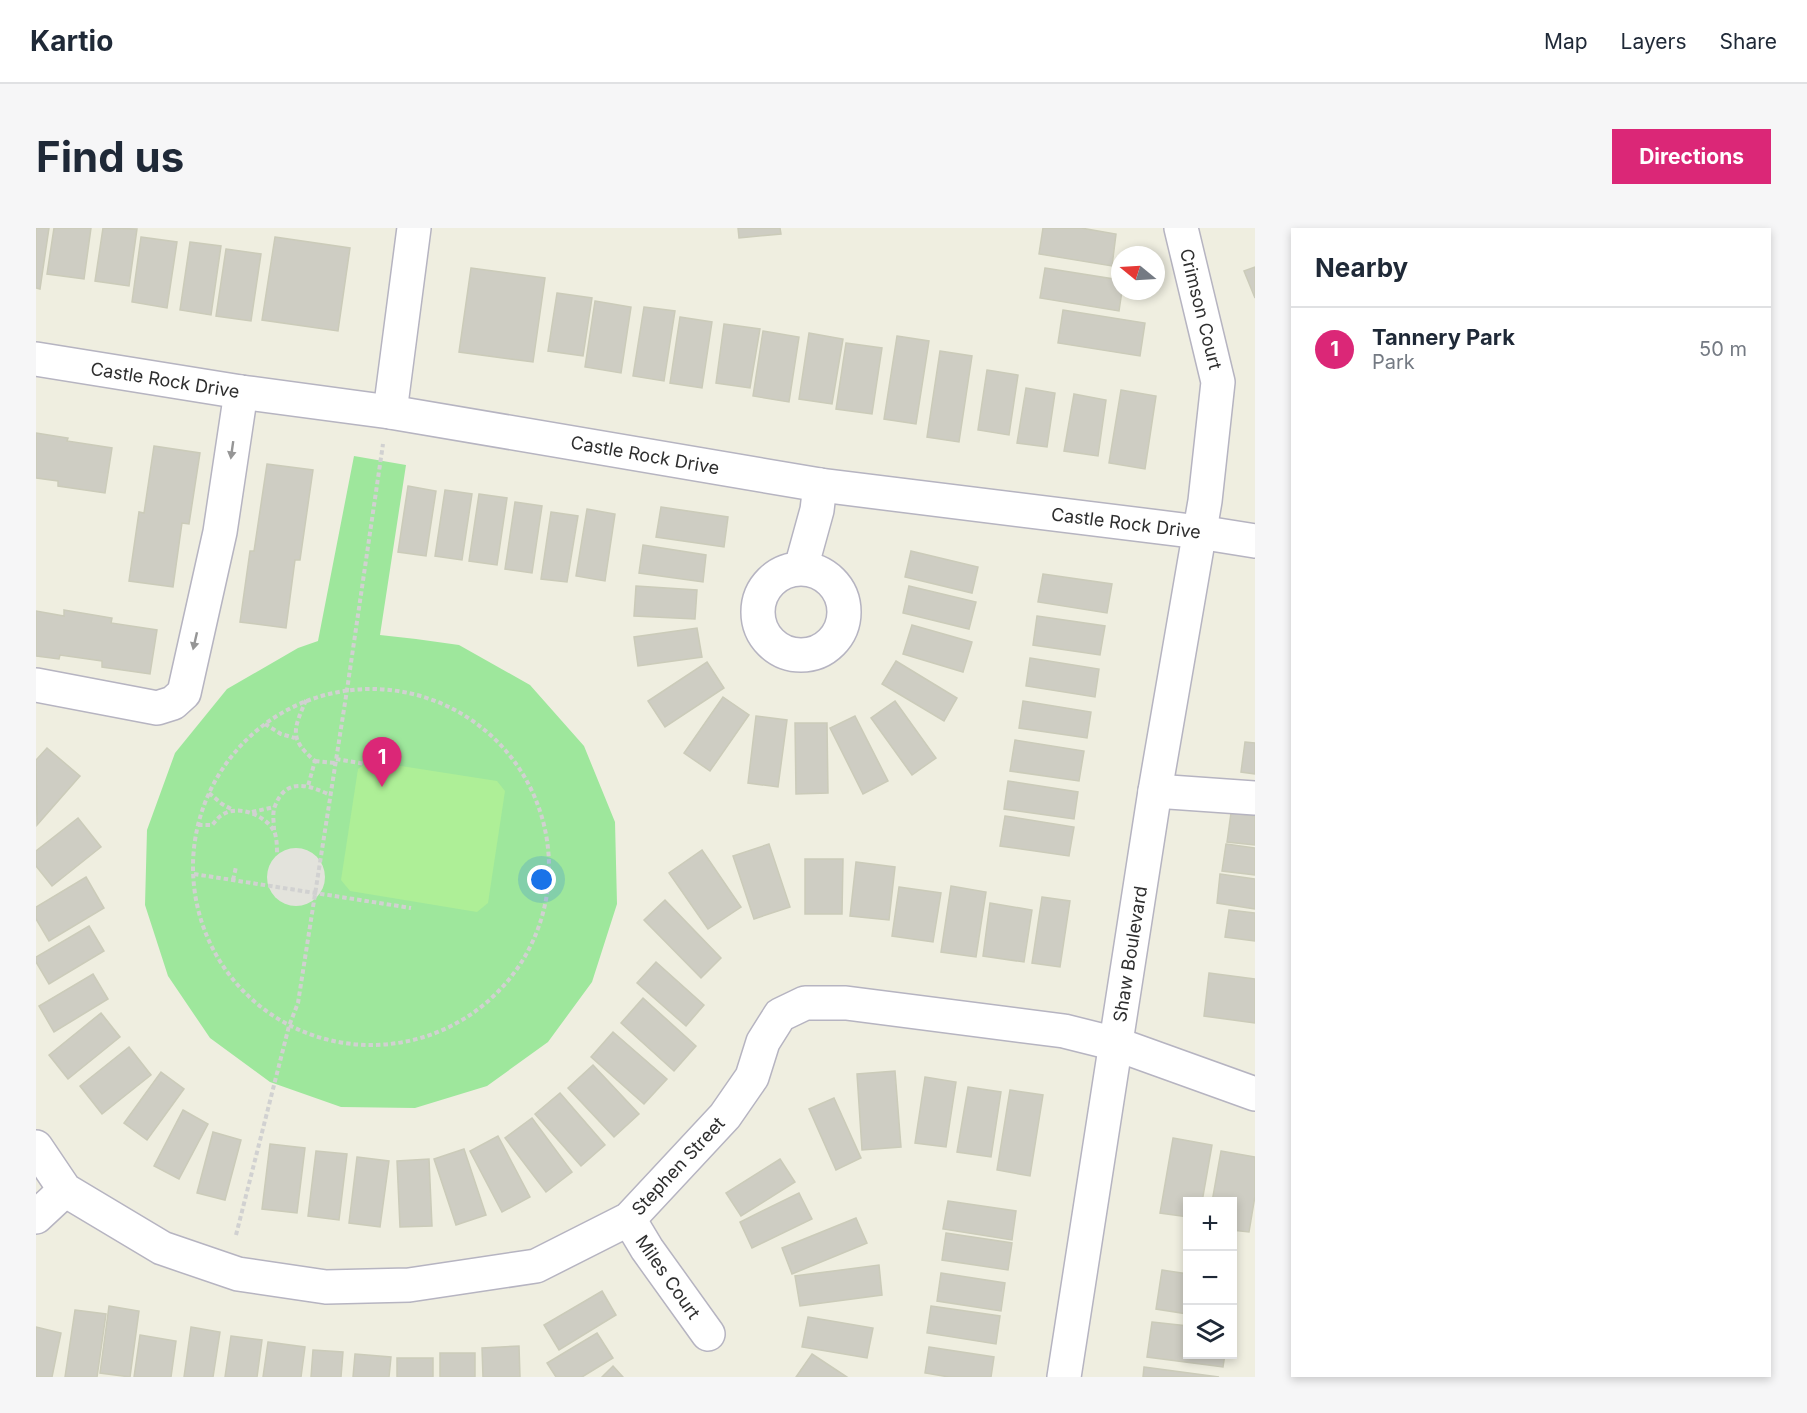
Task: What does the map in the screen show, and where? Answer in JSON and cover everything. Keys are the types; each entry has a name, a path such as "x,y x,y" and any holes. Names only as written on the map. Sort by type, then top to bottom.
{"street":[{"path":"390,412 414,228"},
{"name":"Crimson Court","path":"1181,228 1218,382 1205,501 1199,532"},
{"name":"Castle Rock Drive","path":"36,359 241,392 390,412 820,485 1255,541"},
{"path":"36,685 157,708 173,703 184,693 220,532 241,392"},
{"path":"801,568 817,510 820,485"},
{"name":"Shaw Boulevard","path":"1064,1377 1155,790 1199,532"},
{"path":"1155,790 1255,798"},
{"name":"Stephen Street","path":"36,1147 65,1190 162,1248 238,1274 326,1287 409,1285 536,1266 629,1219 725,1116 752,1077 763,1042 780,1015 805,1003 846,1003 1064,1031 1116,1044 1255,1094"},
{"path":"36,1217 65,1190"},
{"name":"Miles Court","path":"629,1219 647,1249 708,1334"}],"path":[{"path":"236,1235 289,1026 298,1003 383,444"},
{"path":"361,687 420,693 474,719 517,761 543,815 551,875 538,933 533,942 507,985 462,1022 408,1043 350,1046 294,1030 246,996 212,950 194,895 194,836 214,780 251,732 306,700 361,687"},
{"path":"306,700 296,725 296,738 304,752 315,761 365,764"},
{"path":"265,724 281,734 296,738"},
{"path":"308,786 315,761"},
{"path":"277,855 274,807 281,796 290,787 303,785 330,795"},
{"path":"209,793 234,810 252,812 274,807"},
{"path":"198,825 212,825 222,814 234,810"},
{"path":"252,812 274,831"},
{"path":"233,880 236,867"},
{"path":"194,874 411,908"}],"green space":[{"path":"354,456 406,465 380,635 459,645 530,685 584,746 615,822 617,904 592,982 548,1042 487,1086 415,1108 341,1107 270,1082 210,1038 168,976 145,905 147,830 175,753 227,689 298,648 318,641"},
{"path":"369,761 497,781 505,791 488,903 477,912 350,891 341,880 358,769"}],"shaded area":[{"path":"290,848 302,848 312,852 321,861 325,883 317,898 302,906 290,906 280,902 271,893 267,883 267,871 271,861 280,852"}],"building":[{"path":"36,228 49,228 40,289 36,288"},
{"path":"54,228 91,228 84,279 47,274"},
{"path":"103,228 137,229 129,286 95,281"},
{"path":"738,228 780,228 781,234 739,238"},
{"path":"1043,228 1081,228 1116,234 1114,246 1111,246 1111,266 1039,254"},
{"path":"141,237 177,242 167,308 132,302"},
{"path":"275,237 350,248 338,331 262,320"},
{"path":"190,242 221,246 211,315 180,310"},
{"path":"226,249 261,254 251,321 216,316"},
{"path":"1255,267 1255,298 1244,271"},
{"path":"471,268 545,278 533,362 459,352"},
{"path":"1045,268 1111,279 1111,300 1121,300 1119,311 1040,298"},
{"path":"557,293 592,298 583,356 548,351"},
{"path":"595,301 631,307 621,373 585,367"},
{"path":"644,307 675,311 664,381 633,376"},
{"path":"1063,310 1145,323 1140,356 1058,343"},
{"path":"680,317 712,322 702,388 670,383"},
{"path":"724,324 760,329 750,388 716,383"},
{"path":"763,331 799,337 789,402 753,396"},
{"path":"809,333 843,339 832,404 799,399"},
{"path":"897,336 929,341 916,424 884,419"},
{"path":"846,343 882,348 872,414 836,409"},
{"path":"940,351 972,356 959,442 927,437"},
{"path":"987,370 1018,375 1009,435 978,430"},
{"path":"1026,388 1055,393 1047,447 1017,443"},
{"path":"1121,390 1156,396 1145,469 1109,463"},
{"path":"1074,394 1106,400 1098,456 1064,451"},
{"path":"36,433 68,438 67,441 112,448 105,493 58,486 58,481 36,478"},
{"path":"154,446 200,453 189,524 182,523 173,587 129,581 139,512 144,513"},
{"path":"267,464 313,470 300,560 295,560 286,628 240,622 250,551 254,551"},
{"path":"408,486 436,491 426,556 398,552"},
{"path":"445,490 472,494 462,560 435,556"},
{"path":"479,494 507,498 497,565 469,561"},
{"path":"515,502 542,506 532,573 505,569"},
{"path":"661,507 728,517 724,547 656,537"},
{"path":"587,509 615,514 605,581 576,576"},
{"path":"551,512 578,516 567,582 541,579"},
{"path":"643,545 706,555 703,582 639,573"},
{"path":"911,551 978,567 972,593 905,577"},
{"path":"1043,574 1112,584 1107,613 1038,602"},
{"path":"636,586 697,590 695,619 634,616"},
{"path":"909,586 976,602 969,629 903,613"},
{"path":"64,610 112,618 111,623 157,630 150,674 102,667 102,661 60,655 59,659 36,656 36,611 64,616"},
{"path":"1037,616 1105,626 1100,655 1033,645"},
{"path":"912,625 972,642 963,672 903,654"},
{"path":"697,628 702,657 638,666 634,637"},
{"path":"1030,658 1099,669 1095,697 1026,686"},
{"path":"896,661 957,698 944,721 882,684"},
{"path":"707,662 724,688 665,727 648,701"},
{"path":"723,697 749,715 710,771 684,753"},
{"path":"895,701 936,758 912,775 871,718"},
{"path":"1023,701 1091,712 1087,738 1019,728"},
{"path":"756,716 787,720 778,787 748,783"},
{"path":"855,716 888,781 863,794 830,728"},
{"path":"795,723 827,723 828,793 796,794"},
{"path":"1015,740 1084,751 1079,781 1010,771"},
{"path":"1245,742 1255,743 1255,774 1241,772"},
{"path":"47,748 80,776 37,825 36,760"},
{"path":"1008,781 1078,792 1074,819 1004,809"},
{"path":"1231,813 1255,816 1255,845 1227,842"},
{"path":"1005,816 1074,827 1069,856 1000,846"},
{"path":"78,818 101,847 52,886 36,866 36,851"},
{"path":"769,844 790,907 754,919 733,856"},
{"path":"1226,844 1255,848 1255,875 1222,871"},
{"path":"702,850 741,907 708,929 669,873"},
{"path":"805,859 843,859 842,914 805,914"},
{"path":"856,862 895,867 889,920 850,916"},
{"path":"1220,874 1255,879 1255,909 1217,903"},
{"path":"86,877 104,908 49,941 36,919 36,907"},
{"path":"951,886 986,892 976,957 941,952"},
{"path":"899,887 941,893 933,942 892,936"},
{"path":"1042,897 1070,901 1060,967 1032,963"},
{"path":"665,900 721,958 701,978 644,920"},
{"path":"990,903 1032,910 1024,962 983,956"},
{"path":"1229,910 1255,913 1255,941 1225,937"},
{"path":"89,926 104,951 49,984 36,962 36,957"},
{"path":"656,962 704,1005 686,1026 637,983"},
{"path":"1209,973 1255,979 1255,1023 1204,1016"},
{"path":"93,974 108,999 54,1032 39,1006"},
{"path":"643,998 696,1046 674,1071 621,1023"},
{"path":"101,1013 120,1037 68,1079 49,1055"},
{"path":"613,1032 667,1079 644,1104 591,1057"},
{"path":"129,1047 151,1075 102,1114 80,1086"},
{"path":"593,1065 639,1114 614,1137 568,1088"},
{"path":"895,1071 901,1147 862,1150 857,1074"},
{"path":"161,1072 184,1089 147,1140 124,1123"},
{"path":"925,1077 956,1082 946,1147 915,1143"},
{"path":"968,1087 1001,1092 991,1157 957,1152"},
{"path":"1010,1090 1043,1095 1030,1176 997,1170"},
{"path":"560,1093 605,1145 581,1166 535,1114"},
{"path":"834,1098 861,1158 836,1170 809,1109"},
{"path":"183,1110 208,1124 179,1179 154,1166"},
{"path":"532,1118 572,1172 546,1192 505,1138"},
{"path":"213,1132 241,1140 225,1200 197,1193"},
{"path":"498,1136 530,1197 502,1212 470,1151"},
{"path":"1173,1138 1212,1145 1203,1197 1183,1197 1183,1216 1160,1213"},
{"path":"270,1144 305,1148 297,1213 262,1209"},
{"path":"464,1149 486,1215 456,1225 434,1159"},
{"path":"316,1151 347,1154 339,1220 308,1216"},
{"path":"1221,1151 1255,1157 1255,1196 1249,1232 1237,1231 1237,1197 1213,1197"},
{"path":"357,1157 389,1161 380,1227 349,1223"},
{"path":"429,1159 432,1226 400,1227 397,1161"},
{"path":"780,1159 795,1182 741,1216 726,1193"},
{"path":"799,1193 812,1219 752,1248 740,1222"},
{"path":"948,1201 1016,1211 1012,1240 943,1229"},
{"path":"856,1218 867,1243 792,1274 782,1248"},
{"path":"946,1233 1012,1243 1008,1270 942,1260"},
{"path":"879,1265 882,1295 800,1306 795,1276"},
{"path":"1162,1270 1183,1273 1183,1313 1156,1309"},
{"path":"941,1273 1005,1283 1001,1311 937,1301"},
{"path":"602,1291 616,1315 559,1350 544,1325"},
{"path":"109,1306 139,1311 130,1377 100,1373"},
{"path":"931,1306 1000,1316 996,1344 927,1333"},
{"path":"75,1310 106,1314 97,1377 65,1377"},
{"path":"808,1317 873,1328 867,1358 802,1347"},
{"path":"1152,1322 1183,1325 1183,1359 1224,1359 1223,1367 1147,1357"},
{"path":"36,1327 61,1333 52,1377 36,1377"},
{"path":"191,1327 220,1332 213,1377 184,1377"},
{"path":"597,1333 613,1358 582,1377 556,1377 547,1363"},
{"path":"140,1335 176,1341 171,1377 134,1377"},
{"path":"231,1336 262,1340 257,1377 225,1377"},
{"path":"268,1342 305,1347 301,1377 263,1377"},
{"path":"519,1346 520,1377 483,1377 482,1348"},
{"path":"929,1347 994,1357 991,1377 949,1377 925,1373"},
{"path":"313,1350 343,1352 341,1377 311,1377"},
{"path":"440,1353 475,1353 475,1377 440,1377"},
{"path":"355,1354 391,1357 389,1377 353,1377"},
{"path":"812,1354 847,1377 796,1377"},
{"path":"397,1358 433,1358 433,1377 397,1377"},
{"path":"613,1366 623,1377 602,1377"},
{"path":"1144,1367 1219,1377 1143,1377"}],"place":[{"name":"Tannery Park","path":"382,787"}]}
